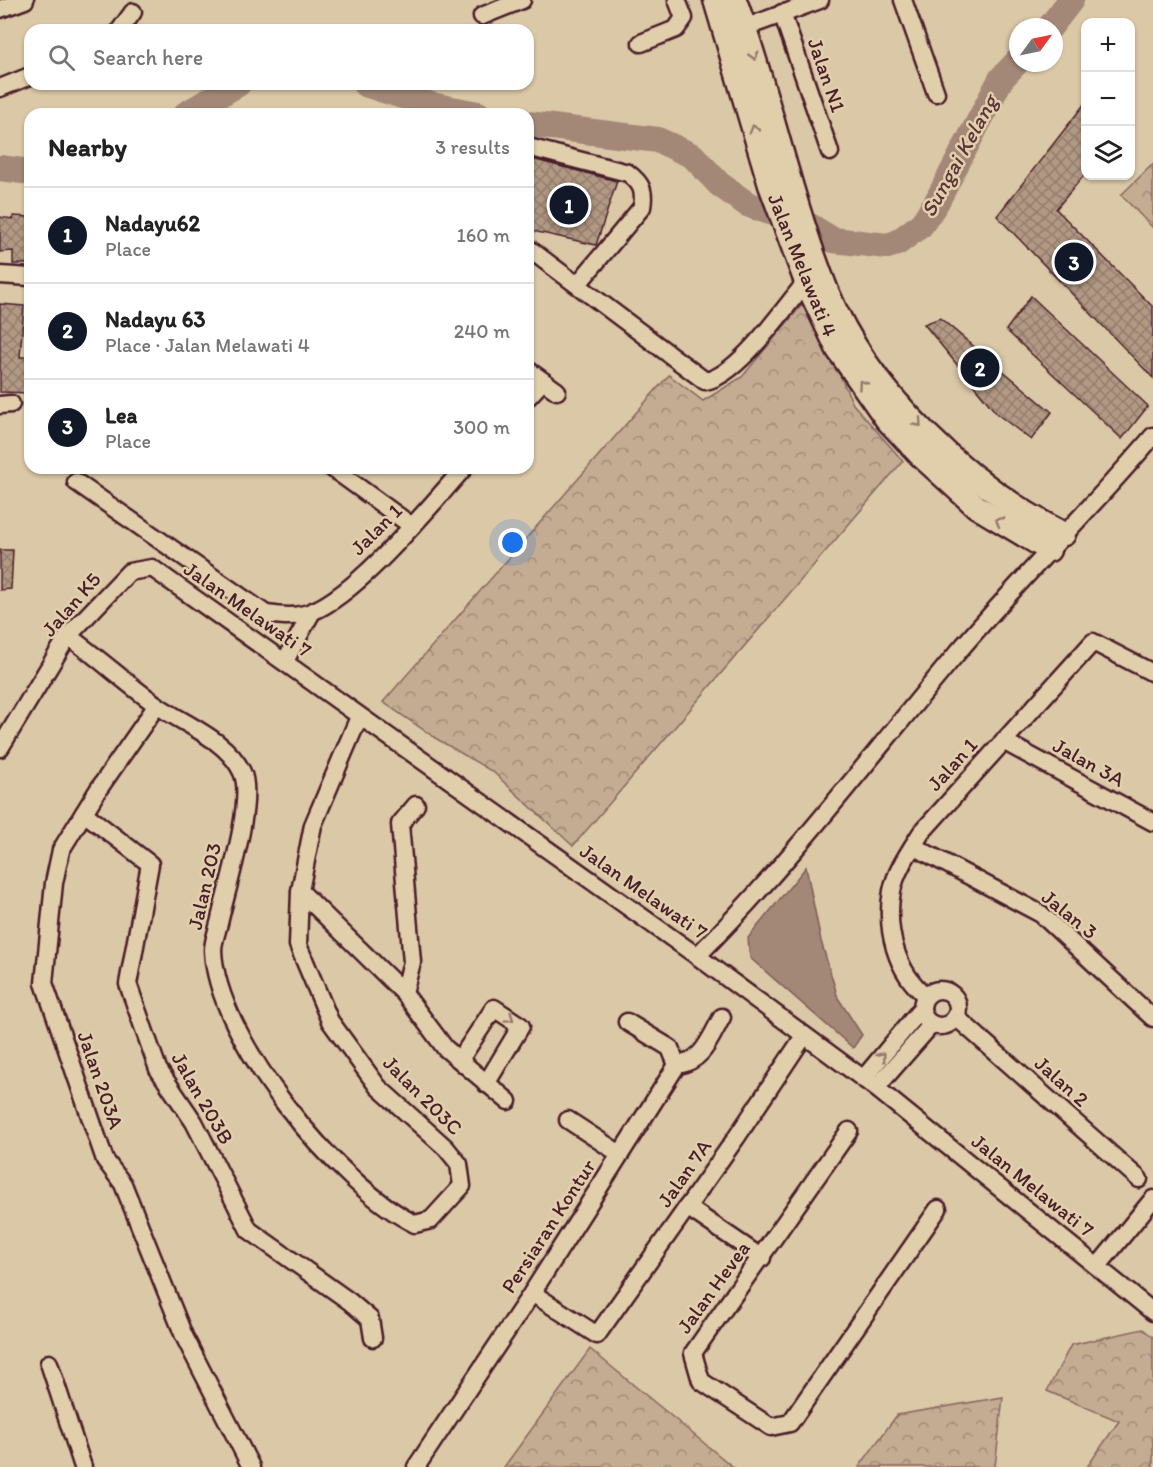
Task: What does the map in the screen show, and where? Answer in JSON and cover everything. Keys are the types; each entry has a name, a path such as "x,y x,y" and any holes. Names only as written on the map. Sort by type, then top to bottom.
{"street":[{"path":"0,9 25,0"},
{"path":"482,16 522,0"},
{"path":"641,43 675,29 684,18 677,0"},
{"name":"Jalan Melawati 4","path":"714,0 736,31"},
{"name":"Jalan Melawati 4","path":"735,0 736,31 780,183 797,232 853,343 879,381 932,439 1057,542"},
{"path":"736,31 820,0"},
{"path":"903,0 936,93"},
{"path":"124,24 133,12"},
{"name":"Jalan N1","path":"782,13 830,152"},
{"path":"0,88 24,78"},
{"path":"534,149 628,173 640,182 644,194 642,207 578,284"},
{"name":"Jalan Melawati 4","path":"797,232 806,282 838,350 893,427 977,507 1057,542"},
{"path":"534,252 705,381 721,375 749,349 806,282"},
{"path":"0,275 24,277"},
{"path":"534,374 557,391"},
{"path":"534,391 543,381"},
{"path":"698,956 830,808 958,651 1153,436"},
{"path":"340,474 412,526"},
{"name":"Jalan 1","path":"312,612 349,588 412,526 459,474"},
{"path":"76,482 266,614 286,616 312,612"},
{"name":"Jalan Melawati 7","path":"152,568 698,956 870,1084 1153,1312"},
{"name":"Jalan K5","path":"0,748 68,636 129,572 152,568"},
{"path":"285,661 312,612"},
{"name":"Jalan 203","path":"68,636 157,705 216,742 233,758 246,784 243,816 213,949 221,989 245,1044 287,1110 377,1202 415,1224 431,1220 449,1202"},
{"name":"Jalan 1","path":"924,1002 899,963 890,928 892,891 901,866 913,846 942,808 1093,642 1153,673"},
{"name":"Jalan 203A","path":"157,705 61,850 54,883 44,983 105,1160 123,1184 184,1336 251,1467"},
{"name":"Jalan 203C","path":"359,717 313,825 300,891 298,945 330,1021 378,1087 446,1148 459,1164 462,1186 449,1202"},
{"name":"Jalan 3A","path":"1003,741 1153,822"},
{"path":"404,993 412,962 400,824 416,805"},
{"name":"Jalan 203B","path":"84,813 150,864 128,984 158,1069 194,1122 249,1230 349,1301 370,1319 373,1338"},
{"name":"Jalan 3","path":"913,846 1041,914 1153,1018"},
{"path":"300,891 404,993 440,1042 508,1101"},
{"path":"870,1084 924,1002 935,990 950,993 958,1007 956,1017 948,1024 932,1024 927,1020 924,1002"},
{"path":"461,1058 494,1008 521,1026 486,1084"},
{"path":"627,1022 670,1048 677,1065 687,1064 698,1058 722,1017"},
{"name":"Jalan 2","path":"956,1017 1139,1179"},
{"path":"870,1084 932,1024"},
{"name":"Jalan 7A","path":"532,1293 597,1335 804,1035"},
{"name":"Persiaran Kontur","path":"416,1467 532,1293 677,1065"},
{"path":"568,1120 620,1154"},
{"name":"Jalan Hevea","path":"849,1131 762,1258 693,1353 701,1381 771,1427 790,1423 938,1209"},
{"path":"1098,1266 1153,1199"},
{"path":"687,1207 762,1258"},
{"path":"49,1363 83,1467"}],"green space":[{"path":"1153,164 1153,228 1121,195"},
{"path":"806,300 853,404 903,461 573,846 493,772 437,739 383,702 669,375 703,401 742,377"},
{"path":"1143,1329 1153,1337 1153,1467 1087,1467 1119,1421 1047,1391 1071,1345"},
{"path":"590,1349 733,1467 504,1467"},
{"path":"1003,1397 995,1467 859,1467 897,1415"}],"shaded area":[{"path":"806,867 821,941 838,998 862,1035 853,1048 750,958 748,938"}],"building":[{"path":"1081,108 1081,179 1056,209 1153,307 1153,378 997,216"},
{"path":"534,160 617,181 596,245 534,231"},
{"path":"13,216 24,217 24,264 13,264 13,251 0,252 0,217 13,219"},
{"path":"1031,296 1148,406 1122,439 1006,330"},
{"path":"0,304 24,306 20,357 24,357 24,393 0,392"},
{"path":"940,318 1052,412 1031,440 997,414 924,324"},
{"path":"0,550 13,550 11,589 0,590"}],"waterway":[{"name":"Sungai Kelang","path":"1057,18 1071,0"},
{"name":"Sungai Kelang","path":"534,125 658,140 693,156 719,184 747,204 810,226 833,240 887,246 897,243 921,225 936,203 1001,79 1009,71"},
{"name":"Sungai Kelang","path":"196,108 228,90"},
{"name":"Sungai Kelang","path":"384,90 447,108"},
{"name":"Sungai Kelang","path":"0,168 24,171"}],"place":[{"name":"Nadayu62","path":"569,205"},
{"name":"Lea","path":"1074,262"},
{"name":"Nadayu 63","path":"980,368"}]}
